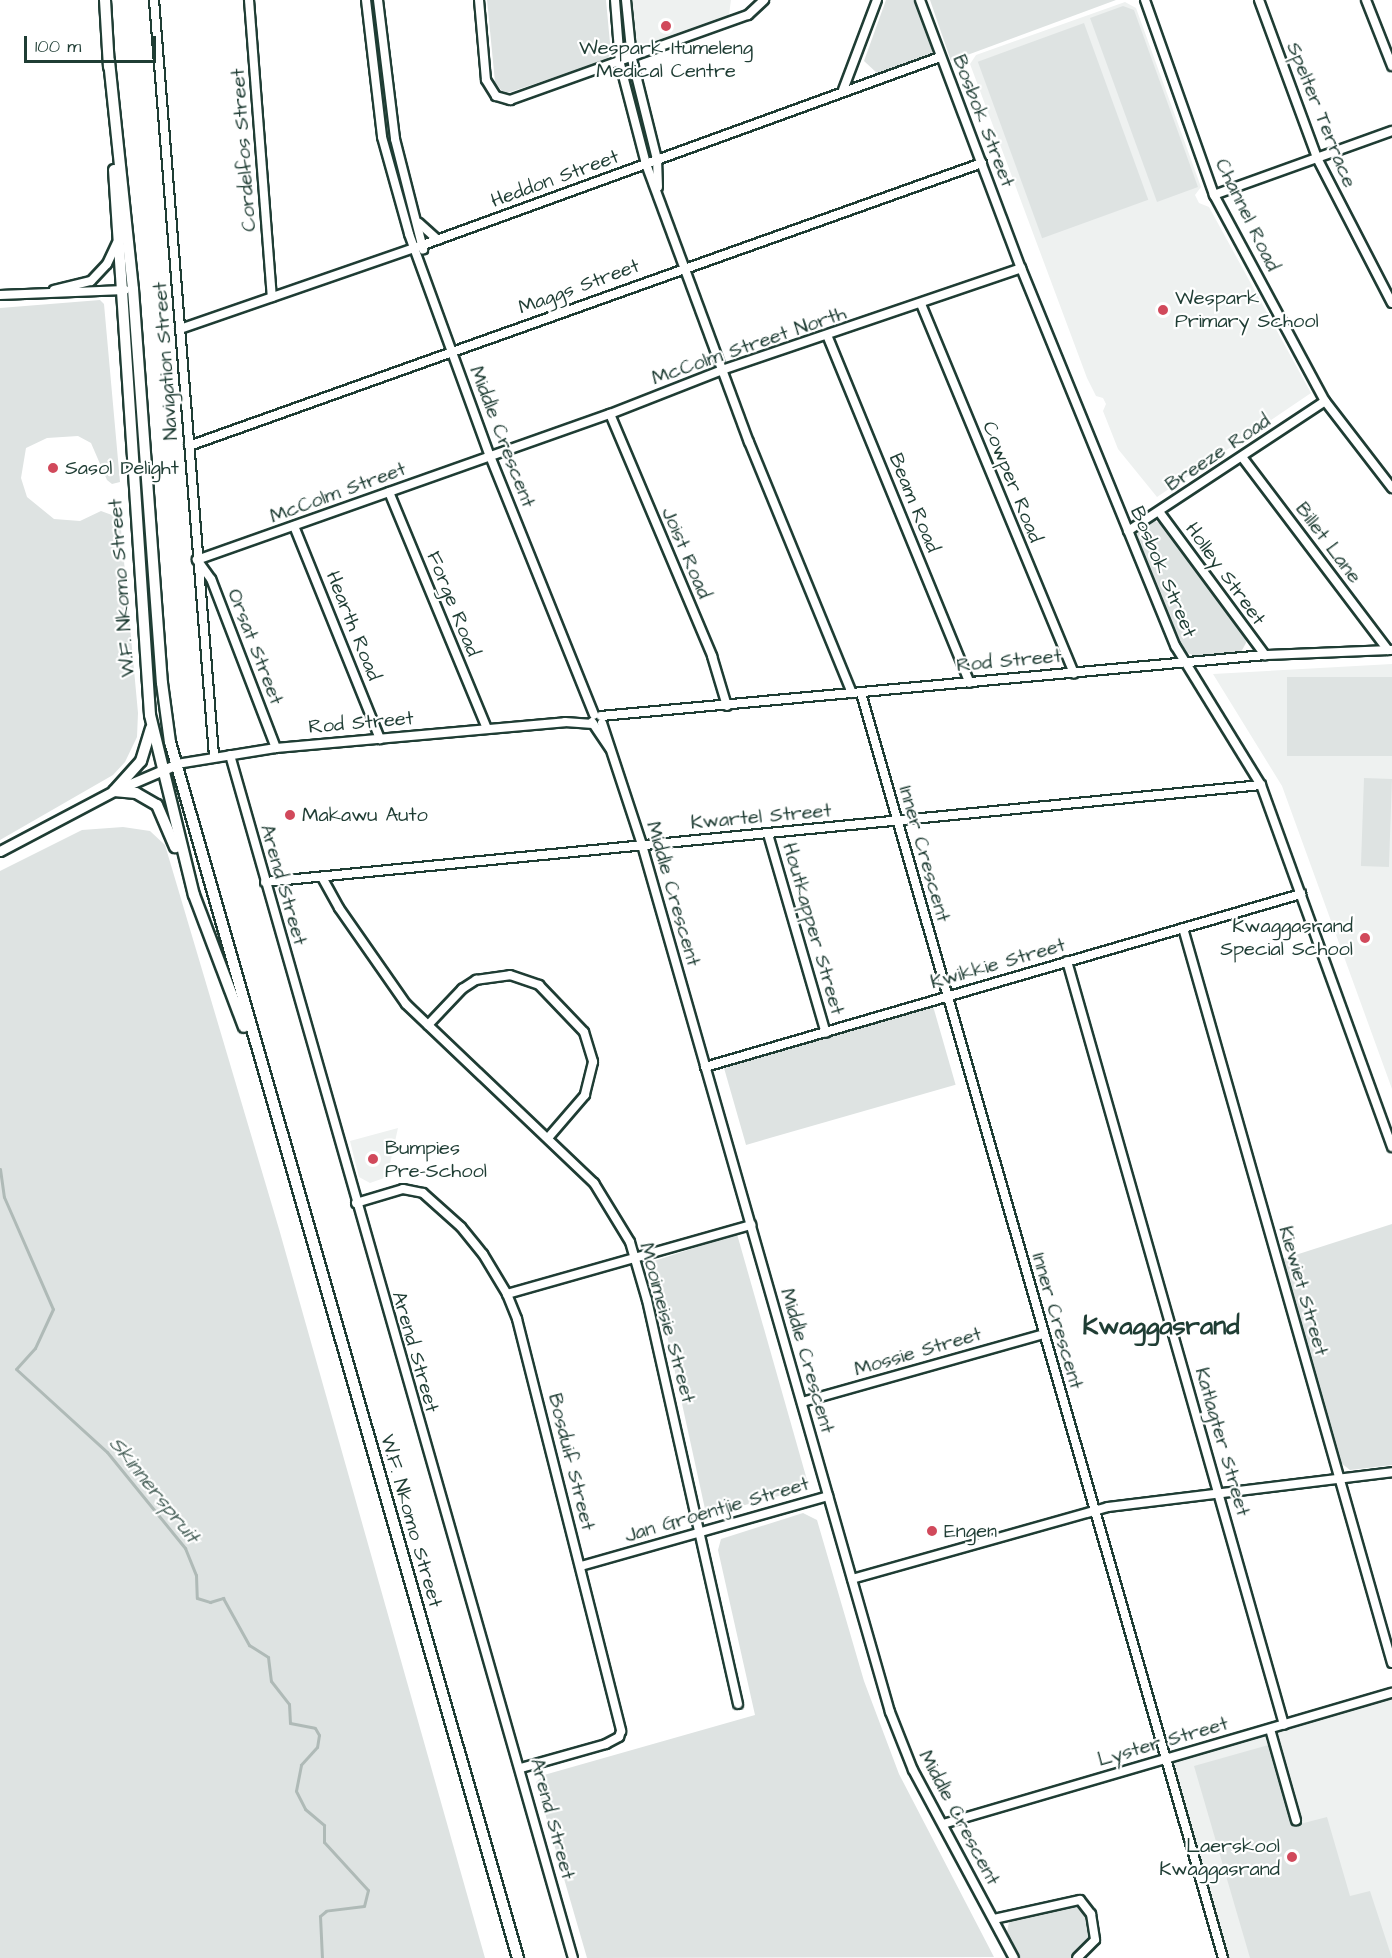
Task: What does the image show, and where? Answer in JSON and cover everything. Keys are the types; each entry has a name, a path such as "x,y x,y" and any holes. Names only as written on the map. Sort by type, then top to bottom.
{"main road":[{"name":"W.F. Nkomo Street","path":"105,0 119,290 152,724 194,895 269,1094"},
{"name":"W.F. Nkomo Street","path":"109,61 133,289 162,683 177,764 269,1094 518,1958"},
{"path":"114,791 141,761 152,724"},
{"path":"114,791 136,793 157,805 194,895"}],"street":[{"name":"Navigation Street","path":"154,0 214,756"},
{"name":"Cordelfos Street","path":"249,0 272,297"},
{"name":"Middle Crescent","path":"366,0 382,137 414,248 422,263 490,456 597,719 614,755 901,1742 1014,1958"},
{"name":"Middle Crescent","path":"378,0 395,139 423,245 422,263"},
{"path":"479,0 486,80 500,99 517,98 620,64 748,15 764,0"},
{"path":"615,0 620,64 646,164 659,192 722,370 852,693"},
{"path":"626,0 632,59 657,159 659,192"},
{"path":"843,90 877,0"},
{"name":"Bosbok Street","path":"920,0 1020,268 1176,647 1261,785 1392,1147"},
{"name":"Channel Road","path":"1145,0 1214,195 1325,401 1392,488"},
{"name":"Spelter Terrace","path":"1259,0 1317,158 1392,303"},
{"path":"1366,0 1392,66"},
{"name":"Heddon Street","path":"180,329 438,240 843,90 940,57"},
{"path":"1214,195 1392,131"},
{"name":"Maggs Street","path":"189,446 684,266 982,163"},
{"path":"417,219 438,240"},
{"path":"23,296 91,281 107,264 117,243"},
{"name":"McColm Street North","path":"490,456 610,414 722,370 921,304 1020,268"},
{"path":"2,297 133,289"},
{"name":"Cowper Road","path":"921,304 1074,674"},
{"name":"Beam Road","path":"827,335 970,683"},
{"name":"Breeze Road","path":"1128,531 1160,513 1325,401"},
{"name":"Joist Road","path":"610,414 712,656 727,706"},
{"name":"McColm Street","path":"197,560 490,456"},
{"name":"Billet Lane","path":"1242,457 1390,650"},
{"name":"Forge Road","path":"389,492 487,729"},
{"name":"Holley Street","path":"1160,513 1265,656"},
{"name":"Hearth Road","path":"294,526 380,739"},
{"name":"Orsat Street","path":"197,560 211,579 276,748"},
{"name":"Rod Street","path":"0,851 114,791 177,764 214,756 276,748 852,693 1265,656 1390,650"},
{"name":"Inner Crescent","path":"861,693 1223,1958"},
{"name":"Arend Street","path":"230,754 356,1203 521,1768 573,1958"},
{"name":"Kwartel Street","path":"265,882 323,879 642,845 1261,785"},
{"name":"Houtkapper Street","path":"768,834 826,1033"},
{"name":"Mooimeisie Street","path":"323,879 396,992 594,1183 615,1214 636,1258 738,1704"},
{"name":"Kwikkie Street","path":"705,1067 1301,894"},
{"name":"Kiewiet Street","path":"1183,928 1392,1663"},
{"name":"Katlagter Street","path":"1067,961 1220,1493 1284,1725"},
{"path":"428,1025 462,989 476,980 510,975 539,985 584,1032 593,1062 585,1095 548,1138"},
{"name":"Bosduif Street","path":"356,1203 402,1189 423,1193 461,1227 507,1294 580,1566 621,1731 619,1737 606,1744 521,1768"},
{"path":"507,1294 751,1225"},
{"name":"Mossie Street","path":"802,1402 1044,1334"},
{"path":"852,1579 1094,1510 1392,1472"},
{"name":"Jan Groentjie Street","path":"580,1566 828,1496"},
{"name":"Lyster Street","path":"943,1824 1392,1693"},
{"path":"1270,1729 1296,1820"},
{"path":"994,1919 1080,1900 1090,1914 1095,1940 1077,1958"}],"shaded area":[{"path":"487,0 606,0 611,54 606,60 504,94 495,82"},
{"name":"Wespark Itumeleng Medical Centre","path":"632,0 731,0 729,15 648,45 636,43 633,37"},
{"path":"886,0 916,0 933,51 928,56 878,74 864,61"},
{"path":"930,0 1116,0 951,61"},
{"name":"Wespark Primary School","path":"1125,2 1136,8 1201,187 1195,195 1199,203 1209,207 1311,393 1157,497 1118,449 1103,411 1106,404 1103,398 1096,396 1087,378 970,64 976,55"},
{"path":"1123,6 1134,10 1198,187 1157,202 1090,18"},
{"path":"1084,23 1148,200 1042,238 978,62"},
{"path":"100,300 104,304 120,482 112,484 107,480 91,443 78,436 47,438 26,448 21,478 27,497 54,519 80,521 101,511 120,518 138,713 137,737 125,762 113,775 0,840 0,308"},
{"path":"1155,521 1166,526 1245,633 1246,643 1241,652 1198,657 1185,652 1139,547 1137,534 1141,526"},
{"name":"Kwaggasrand Special School","path":"1392,664 1392,1089 1282,786 1213,674"},
{"path":"1287,677 1392,677 1392,756 1287,756"},
{"path":"1364,778 1392,779 1389,867 1361,866"},
{"path":"123,827 150,831 165,845 279,1229 485,1958 0,1958 0,871 82,830"},
{"path":"933,1006 956,1085 746,1145 723,1066"},
{"name":"Bumpies Pre-School","path":"398,1128 387,1177 370,1183 359,1177 350,1141"},
{"path":"1392,1224 1392,1465 1350,1470 1341,1463 1283,1259"},
{"path":"737,1234 807,1480 801,1490 715,1513 705,1509 651,1262"},
{"path":"803,1513 817,1520 864,1681 899,1774 994,1957 587,1958 536,1782 544,1775 755,1715 718,1550 721,1539"},
{"name":"Laerskool Kwaggasrand","path":"1392,1691 1392,1958 1222,1958 1163,1757"},
{"path":"1272,1744 1296,1825 1327,1817 1350,1896 1370,1891 1392,1958 1250,1958 1194,1766"},
{"path":"1075,1905 1085,1914 1090,1931 1086,1948 1073,1958 1020,1958 1007,1932 1009,1922"}],"waterway":[{"name":"Skinnerspruit","path":"0,1169 4,1197 53,1309 35,1348 16,1369 107,1452 185,1548 196,1575 197,1598 210,1602 223,1598 249,1645 268,1657 271,1681 289,1704 290,1723 315,1728 319,1735 317,1747 301,1765 296,1791 305,1809 324,1825 324,1842 368,1890 364,1906 326,1911 320,1916 322,1958"}],"place":[{"name":"Wespark Itumeleng Medical Centre","path":"666,26"},
{"name":"Wespark Primary School","path":"1163,310"},
{"name":"Sasol Delight","path":"53,468"},
{"name":"Makawu Auto","path":"290,815"},
{"name":"Kwaggasrand Special School","path":"1365,938"},
{"name":"Bumpies Pre-School","path":"373,1159"},
{"name":"Engen","path":"932,1531"},
{"name":"Laerskool Kwaggasrand","path":"1292,1857"}],"district":[{"name":"Kwaggasrand","path":"1161,1327"}]}
